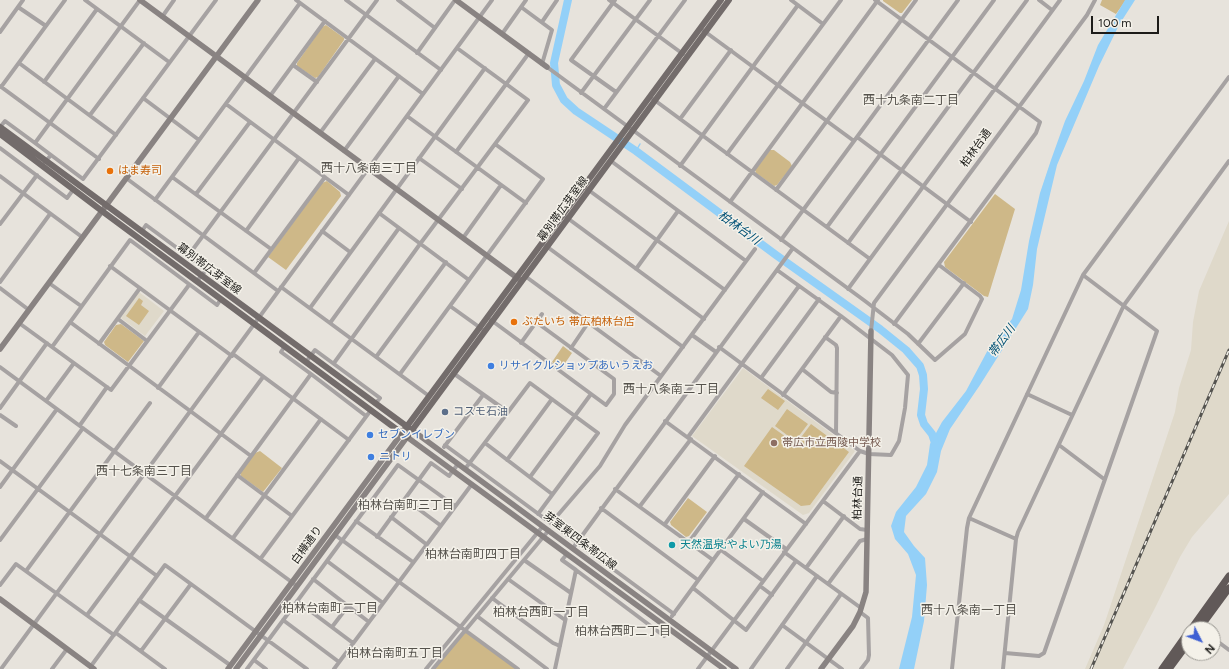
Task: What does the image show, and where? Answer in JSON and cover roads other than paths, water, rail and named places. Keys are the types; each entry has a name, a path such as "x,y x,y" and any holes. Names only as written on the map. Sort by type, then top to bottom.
{"highway":[{"path":"1200,621 1229,576"},
{"path":"1201,621 1229,588"},
{"path":"1162,669 1181,645"},
{"path":"1169,669 1181,653"}],"main road":[{"name":"幕別帯広芽室線","path":"628,131 655,101 687,56 721,0"},
{"name":"幕別帯広芽室線","path":"410,428 429,396 521,279 619,144 649,97 682,53 729,0"},
{"name":"幕別帯広芽室線","path":"0,127 44,163 73,190 405,435 454,374 482,329"},
{"name":"幕別帯広芽室線","path":"0,134 107,204 310,356 410,428"},
{"name":"幕別帯広芽室線","path":"586,188 611,161 619,144"}],"street":[{"path":"0,32 24,0"},
{"path":"65,0 1,86 99,159"},
{"path":"85,0 169,62"},
{"path":"35,143 140,0 487,256 588,323 661,376"},
{"path":"162,17 174,0"},
{"path":"0,127 5,121 84,179 216,0"},
{"path":"0,349 258,0"},
{"path":"346,0 440,70"},
{"path":"188,256 377,0"},
{"path":"398,0 435,28"},
{"path":"417,52 456,0 604,109 628,131 730,202 872,307 918,344 935,360 965,334 982,299 964,283 939,265"},
{"path":"1,669 492,0"},
{"path":"502,34 526,0"},
{"path":"542,22 558,0"},
{"path":"609,0 614,2 687,56"},
{"path":"582,93 650,0"},
{"path":"604,109 685,0"},
{"path":"791,0 823,24"},
{"path":"727,154 841,0"},
{"path":"730,202 877,0 974,72 1040,122 1036,133 894,324"},
{"path":"776,190 916,0"},
{"path":"781,240 958,0"},
{"path":"827,227 994,0"},
{"path":"848,243 1027,0"},
{"path":"1039,0 1052,10"},
{"path":"848,289 1060,0"},
{"path":"1088,0 1094,2"},
{"path":"155,200 226,104 298,1 423,94"},
{"path":"614,2 570,60 616,92"},
{"name":"柏林台通","path":"821,669 852,626 861,610 866,592 872,307 1094,2"},
{"path":"680,166 798,5"},
{"path":"18,7 46,26"},
{"path":"521,7 552,30 545,66"},
{"path":"44,82 97,9"},
{"path":"270,96 324,21"},
{"path":"703,30 827,121 902,170 971,222"},
{"path":"90,115 144,43"},
{"path":"334,364 420,244 528,100 457,48"},
{"path":"680,119 731,50"},
{"path":"456,152 529,53"},
{"path":"320,133 375,59"},
{"path":"19,63 116,135"},
{"path":"293,65 317,82"},
{"path":"310,308 485,68"},
{"path":"344,151 399,76"},
{"path":"952,669 969,518 1027,394 1083,275 1229,77"},
{"path":"649,97 870,259"},
{"path":"143,98 199,140"},
{"path":"226,104 349,194"},
{"path":"407,116 526,203"},
{"path":"196,194 250,122"},
{"path":"400,374 543,179 495,144"},
{"path":"0,148 67,198 73,190"},
{"path":"44,163 51,155"},
{"path":"246,230 299,158"},
{"path":"419,158 462,189"},
{"path":"611,161 746,261"},
{"path":"1003,669 1018,532 1124,305 1229,162"},
{"path":"0,224 37,175"},
{"path":"0,176 82,237"},
{"path":"172,177 271,249"},
{"path":"254,273 325,177"},
{"path":"126,178 278,291"},
{"path":"463,238 501,185"},
{"path":"586,188 725,290"},
{"path":"636,269 678,211"},
{"path":"378,213 469,280"},
{"path":"0,282 50,214"},
{"path":"565,217 704,319"},
{"path":"142,231 146,225 206,270 197,281"},
{"path":"330,323 399,228"},
{"path":"322,231 350,252"},
{"path":"52,347 130,240 217,305 221,299"},
{"path":"148,254 156,242"},
{"path":"545,245 683,347"},
{"path":"572,548 793,248"},
{"path":"551,523 600,466 625,425 755,249"},
{"path":"376,357 446,262"},
{"path":"110,266 349,440"},
{"path":"719,347 860,451 869,454 891,455 899,441 905,408 908,375 892,355 871,338 777,270"},
{"path":"1005,653 1039,656 1044,653 1157,331 1083,275"},
{"path":"49,283 82,306"},
{"path":"918,344 964,283"},
{"path":"19,323 111,390 189,285"},
{"path":"640,506 799,286"},
{"path":"281,287 429,396"},
{"path":"0,288 29,310"},
{"path":"99,344 140,288"},
{"path":"761,378 819,299"},
{"path":"450,306 482,329"},
{"path":"521,343 542,314"},
{"path":"783,394 841,316"},
{"path":"118,319 147,341"},
{"path":"490,319 606,405 614,394 614,379 536,322"},
{"path":"70,322 250,456"},
{"path":"571,348 588,323"},
{"path":"158,388 199,332"},
{"path":"692,335 716,352"},
{"path":"825,337 836,345 837,348 836,433"},
{"path":"0,408 47,343"},
{"path":"285,346 281,352 366,416"},
{"path":"306,362 315,350 380,398 376,404"},
{"path":"46,401 74,363"},
{"path":"0,367 297,586"},
{"path":"448,370 508,412"},
{"path":"802,370 831,392 837,393"},
{"path":"206,518 311,374"},
{"path":"87,615 263,377"},
{"path":"465,469 530,383 598,433 538,514"},
{"path":"0,540 38,489 107,387"},
{"path":"346,400 355,388"},
{"path":"530,477 591,394"},
{"path":"1027,394 1072,415"},
{"path":"441,451 483,395"},
{"path":"507,460 552,399"},
{"path":"26,571 150,403"},
{"path":"0,487 57,409"},
{"path":"261,558 371,410"},
{"path":"0,415 16,426"},
{"path":"233,538 321,419"},
{"path":"665,420 806,524"},
{"name":"芽室東四条帯広線","path":"410,428 736,669"},
{"name":"芽室東四条帯広線","path":"405,435 724,669"},
{"name":"白樺通り","path":"229,667 297,586 335,535 405,435"},
{"name":"白樺通り","path":"236,669 292,582 405,435"},
{"path":"485,443 552,494"},
{"path":"445,445 674,614"},
{"path":"1059,445 1104,479"},
{"path":"698,669 860,451"},
{"path":"664,524 715,456"},
{"path":"0,461 157,576"},
{"path":"377,536 431,463 449,476 458,464"},
{"path":"247,669 398,465 454,506"},
{"path":"689,542 739,474"},
{"path":"237,475 292,516"},
{"path":"334,669 454,506 472,484"},
{"path":"615,489 713,560"},
{"path":"669,620 763,492"},
{"path":"405,499 440,525"},
{"path":"823,501 860,529 867,530"},
{"path":"601,508 698,580"},
{"path":"806,568 844,516"},
{"path":"391,517 426,544"},
{"path":"969,518 1016,540"},
{"path":"744,519 796,561 841,594 861,610 868,618 869,655 868,660 862,669"},
{"path":"356,521 413,562"},
{"path":"426,669 543,526"},
{"path":"433,669 549,530"},
{"path":"335,535 518,669"},
{"path":"828,584 860,541 868,539"},
{"path":"721,550 763,581"},
{"path":"567,554 562,560 664,636 669,629"},
{"path":"524,560 571,593"},
{"path":"327,561 383,603"},
{"path":"693,588 746,630 796,561"},
{"path":"0,585 16,564 87,615 142,651 165,669"},
{"path":"1,602 93,668 115,634 165,565 307,669"},
{"path":"555,669 576,570"},
{"path":"750,669 817,576"},
{"path":"614,589 624,577"},
{"path":"508,578 565,620"},
{"path":"313,579 369,622"},
{"path":"142,651 191,584"},
{"path":"760,586 772,595"},
{"path":"787,669 841,594"},
{"path":"492,598 553,643 560,646"},
{"path":"139,600 229,667"},
{"path":"297,602 353,643"},
{"path":"332,627 348,606"},
{"path":"477,616 547,669"},
{"path":"283,620 339,662"},
{"path":"782,625 842,669"},
{"path":"52,669 67,649"},
{"path":"254,660 266,669"}],"water":[{"name":"帯広川","path":"1125,0 1135,0 1119,25 1099,66 1057,165 1037,249 1033,285 1028,309 950,429 941,451 937,472 926,494 906,516 904,532 925,558 927,585 924,621 914,669 899,669 912,617 916,575 908,554 895,539 891,526 896,512 916,487 927,465 930,444 942,422 966,391 990,346 1012,319 1021,290 1029,241 1040,193 1051,160 1065,121 1084,81 1098,45"}],"waterway":[{"name":"柏林台川","path":"568,0 554,63 556,85 564,100 576,111 636,151 776,255 880,329 906,350 920,366 923,375 924,389 921,415 924,424 932,434 935,448"},
{"path":"636,151 640,144"}],"railway":[{"path":"1091,669 1229,350"}],"place":[{"name":"はま寿司","path":"110,171"},
{"name":"ぶたいち 帯広柏林台店","path":"514,322"},
{"name":"リサイクルショップあいうえお","path":"491,366"},
{"name":"コスモ石油","path":"445,412"},
{"name":"セブンイレブン","path":"370,435"},
{"name":"帯広市立西陵中学校","path":"774,443"},
{"name":"ニトリ","path":"371,457"},
{"name":"天然温泉;やよい乃湯","path":"672,545"}],"district":[{"name":"西十九条南二丁目","path":"911,100"},
{"name":"西十八条南三丁目","path":"369,168"},
{"name":"西十八条南二丁目","path":"671,389"},
{"name":"西十七条南三丁目","path":"144,471"},
{"name":"柏林台南町三丁目","path":"406,505"},
{"name":"柏林台南町四丁目","path":"473,554"},
{"name":"柏林台南町二丁目","path":"330,608"},
{"name":"西十八条南一丁目","path":"969,610"},
{"name":"柏林台西町一丁目","path":"541,612"},
{"name":"柏林台西町二丁目","path":"623,631"},
{"name":"柏林台南町五丁目","path":"395,653"}]}
